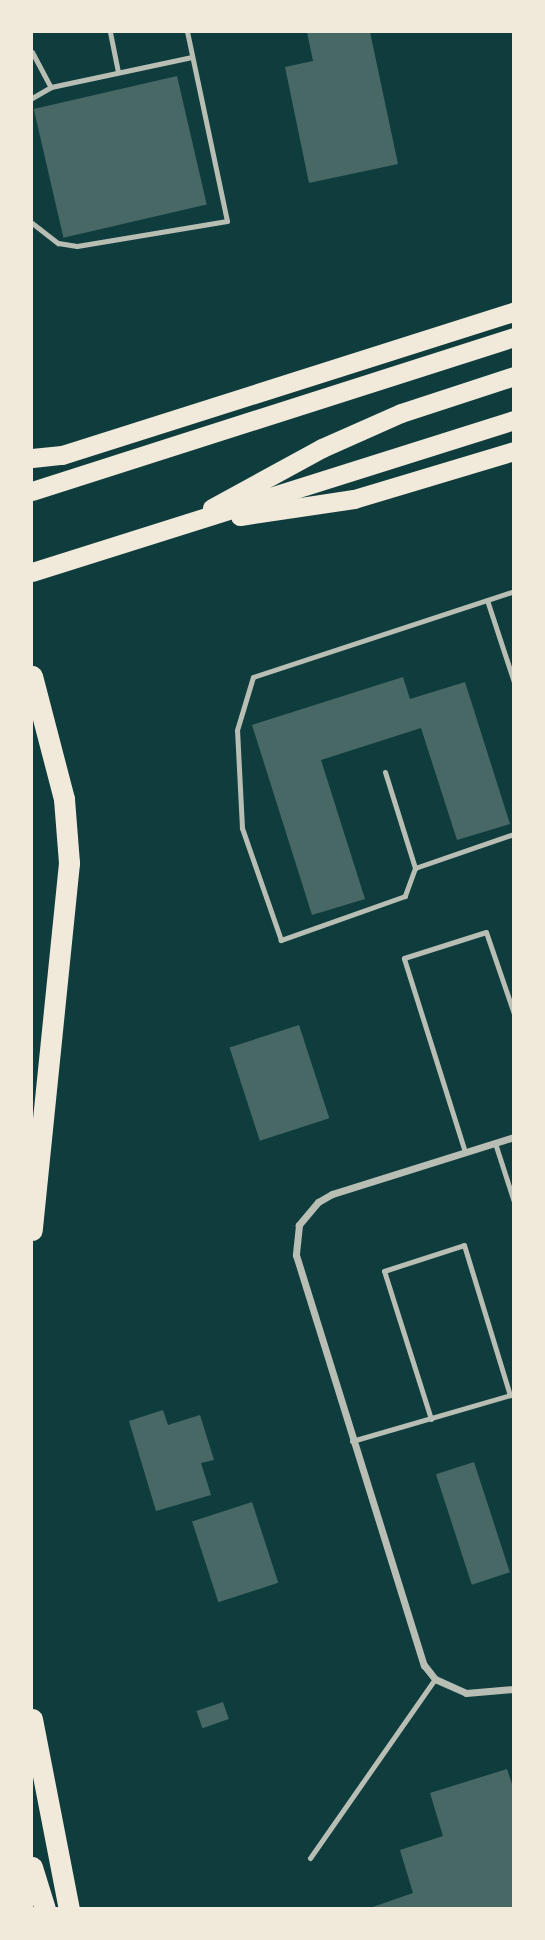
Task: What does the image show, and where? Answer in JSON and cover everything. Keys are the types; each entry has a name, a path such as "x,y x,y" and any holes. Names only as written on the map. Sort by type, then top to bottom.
{"highway":[{"path":"32,458 62,456 513,312"},
{"path":"32,491 513,337"},
{"path":"187,523 321,449 401,414 513,376"},
{"path":"32,572 513,420"},
{"path":"187,523 354,499 513,451"},
{"path":"32,676 64,799 69,863 32,1230"},
{"path":"32,1719 69,1909"},
{"path":"32,1867 45,1909"}],"street":[{"path":"513,1138 332,1194 318,1202 299,1225 299,1271 418,1649 435,1679 466,1693 513,1689"}],"lane":[{"path":"110,32 118,72"},
{"path":"32,223 58,243 77,246 228,221 187,32"},
{"path":"32,52 51,87"},
{"path":"32,98 51,87 192,57"},
{"path":"385,772 415,868 405,896 281,940 242,828 237,730 253,677 513,591"},
{"path":"487,600 513,682"},
{"path":"415,868 513,834"},
{"path":"466,1152 404,958 486,932 513,1014"},
{"path":"495,1143 513,1202"},
{"path":"352,1441 431,1419 512,1395 464,1245 384,1270 431,1419"},
{"path":"310,1858 435,1679"}],"building":[{"path":"307,32 370,32 398,164 309,183 285,67 313,61"},
{"path":"177,76 207,205 63,238 34,109"},
{"path":"403,677 410,699 465,682 510,824 457,840 421,728 321,760 365,899 312,915 252,725"},
{"path":"299,1025 329,1118 260,1141 230,1048"},
{"path":"163,1410 168,1425 200,1415 214,1460 201,1463 211,1495 156,1511 129,1421"},
{"path":"474,1462 510,1572 472,1585 436,1474"},
{"path":"252,1502 278,1583 218,1602 192,1521"},
{"path":"223,1702 229,1719 202,1728 197,1711"},
{"path":"507,1769 514,1790 514,1909 367,1909 413,1893 400,1850 443,1836 430,1793"}]}
